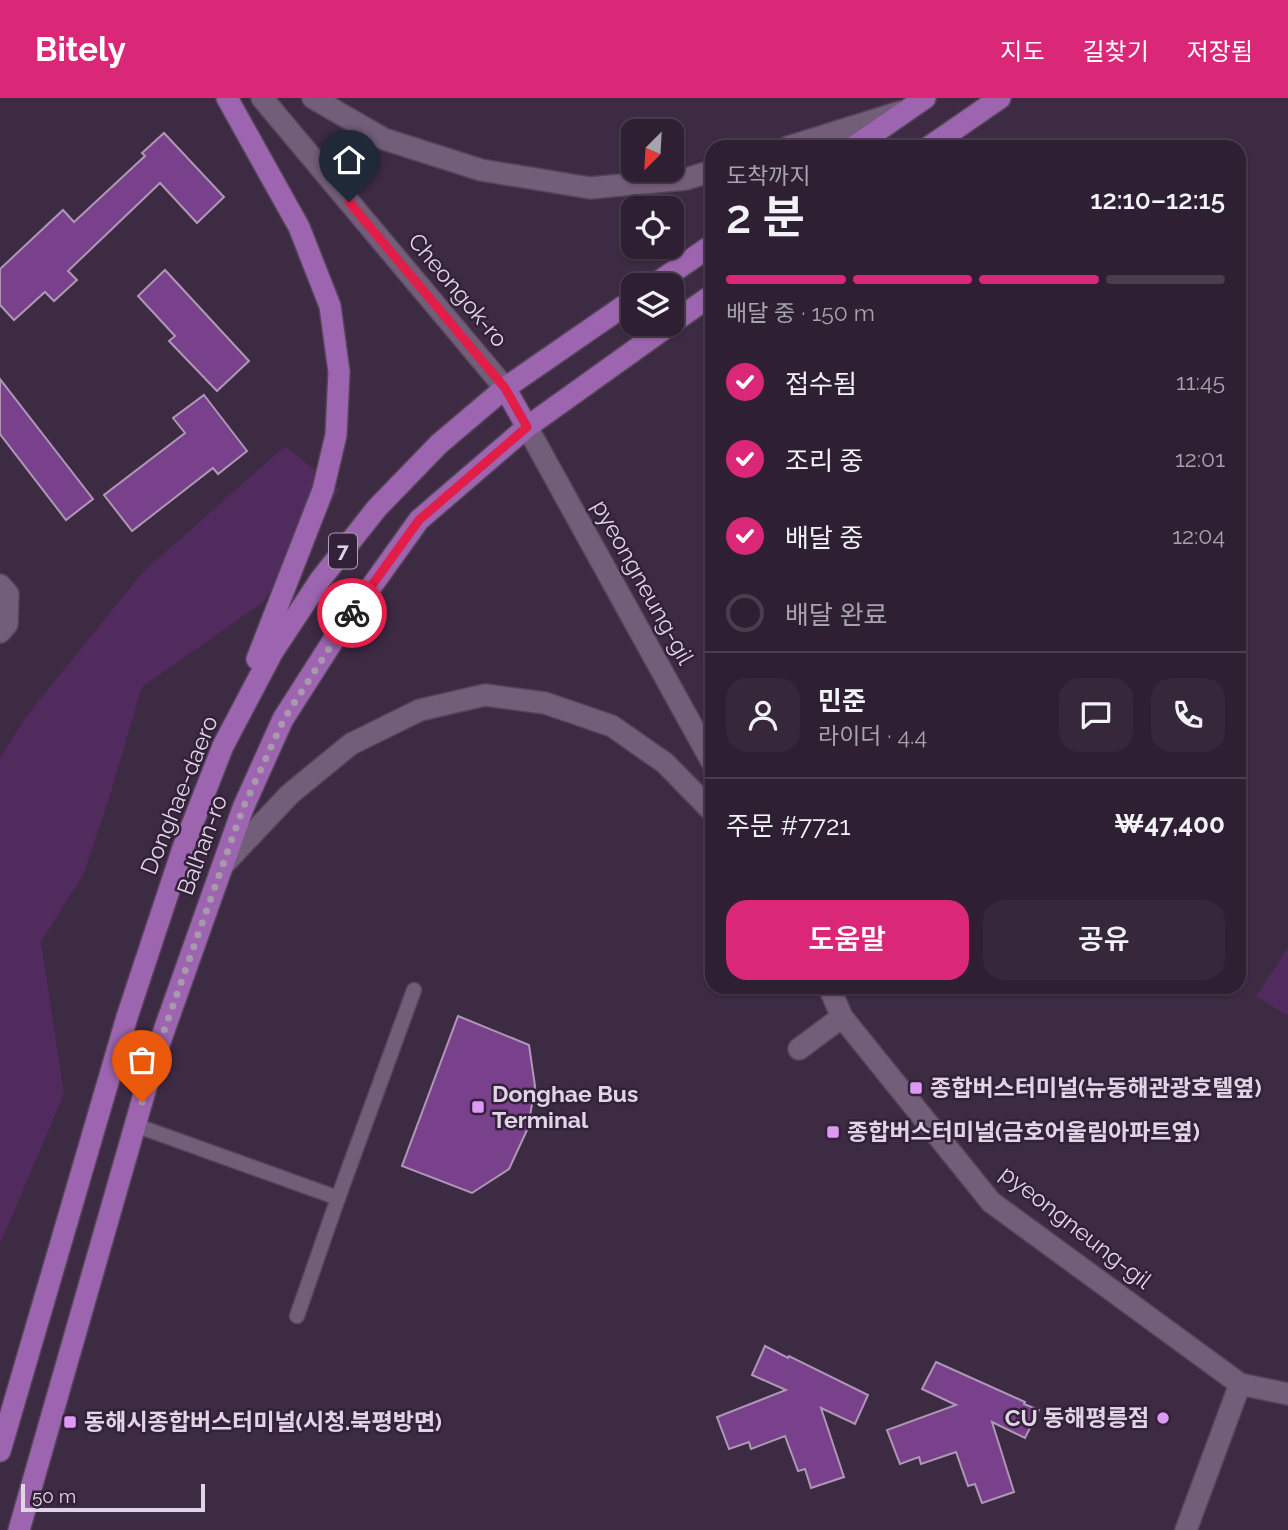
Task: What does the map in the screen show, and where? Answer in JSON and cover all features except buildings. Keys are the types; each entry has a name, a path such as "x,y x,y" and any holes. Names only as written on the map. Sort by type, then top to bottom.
{"main road":[{"path":"223,746 323,490 336,435 339,372 330,306 299,227 227,98"},
{"path":"939,140 1000,98"},
{"path":"864,140 917,104"},
{"path":"671,273 705,250"},
{"name":"Balhan-ro","path":"684,315 705,300"},
{"name":"Donghae-daero","path":"0,1451 127,1017 183,848 223,746 272,653 320,580 377,508 439,444 505,388 621,308"},
{"name":"Balhan-ro","path":"19,1530 155,1056 243,808 284,719 338,633 419,520 527,427 654,336"},
{"path":"505,388 527,427"}],"street":[{"name":"Cheongok-ro","path":"262,98 505,388"},
{"path":"313,98 384,139 481,170 590,188 686,179 705,173"},
{"path":"809,140 917,104"},
{"name":"pyeongneung-gil","path":"527,427 705,749"},
{"path":"0,585 8,594 7,624 0,632"},
{"path":"223,865 290,794 351,744 420,710 485,695 545,703 612,726 665,764 705,803"},
{"name":"pyeongneung-gil","path":"832,994 842,1017 992,1202 1240,1384 1288,1394"},
{"path":"799,1049 842,1017"},
{"path":"1186,1530 1240,1384"}],"lane":[{"path":"297,1316 414,990"},
{"path":"135,1125 338,1198"}],"shaded area":[{"path":"285,446 339,490 263,602 142,687 84,873 41,942 64,1094 0,1244 0,758 25,718 142,573"},
{"path":"1288,948 1288,1016 1256,996"}],"way so far":[{"path":"142,1102 155,1056 243,808 284,719 352,613"}],"place":[{"name":"종합버스터미널(뉴동해관광호텔옆)","path":"916,1088"},
{"name":"Donghae Bus Terminal","path":"478,1107"},
{"name":"종합버스터미널(금호어울림아파트옆)","path":"833,1132"},
{"name":"CU 동해평릉점","path":"1163,1418"},
{"name":"동해시종합버스터미널(시청.북평방면)","path":"70,1422"}],"route":[{"path":"349,202 505,388 527,427 419,520 352,613"}]}
